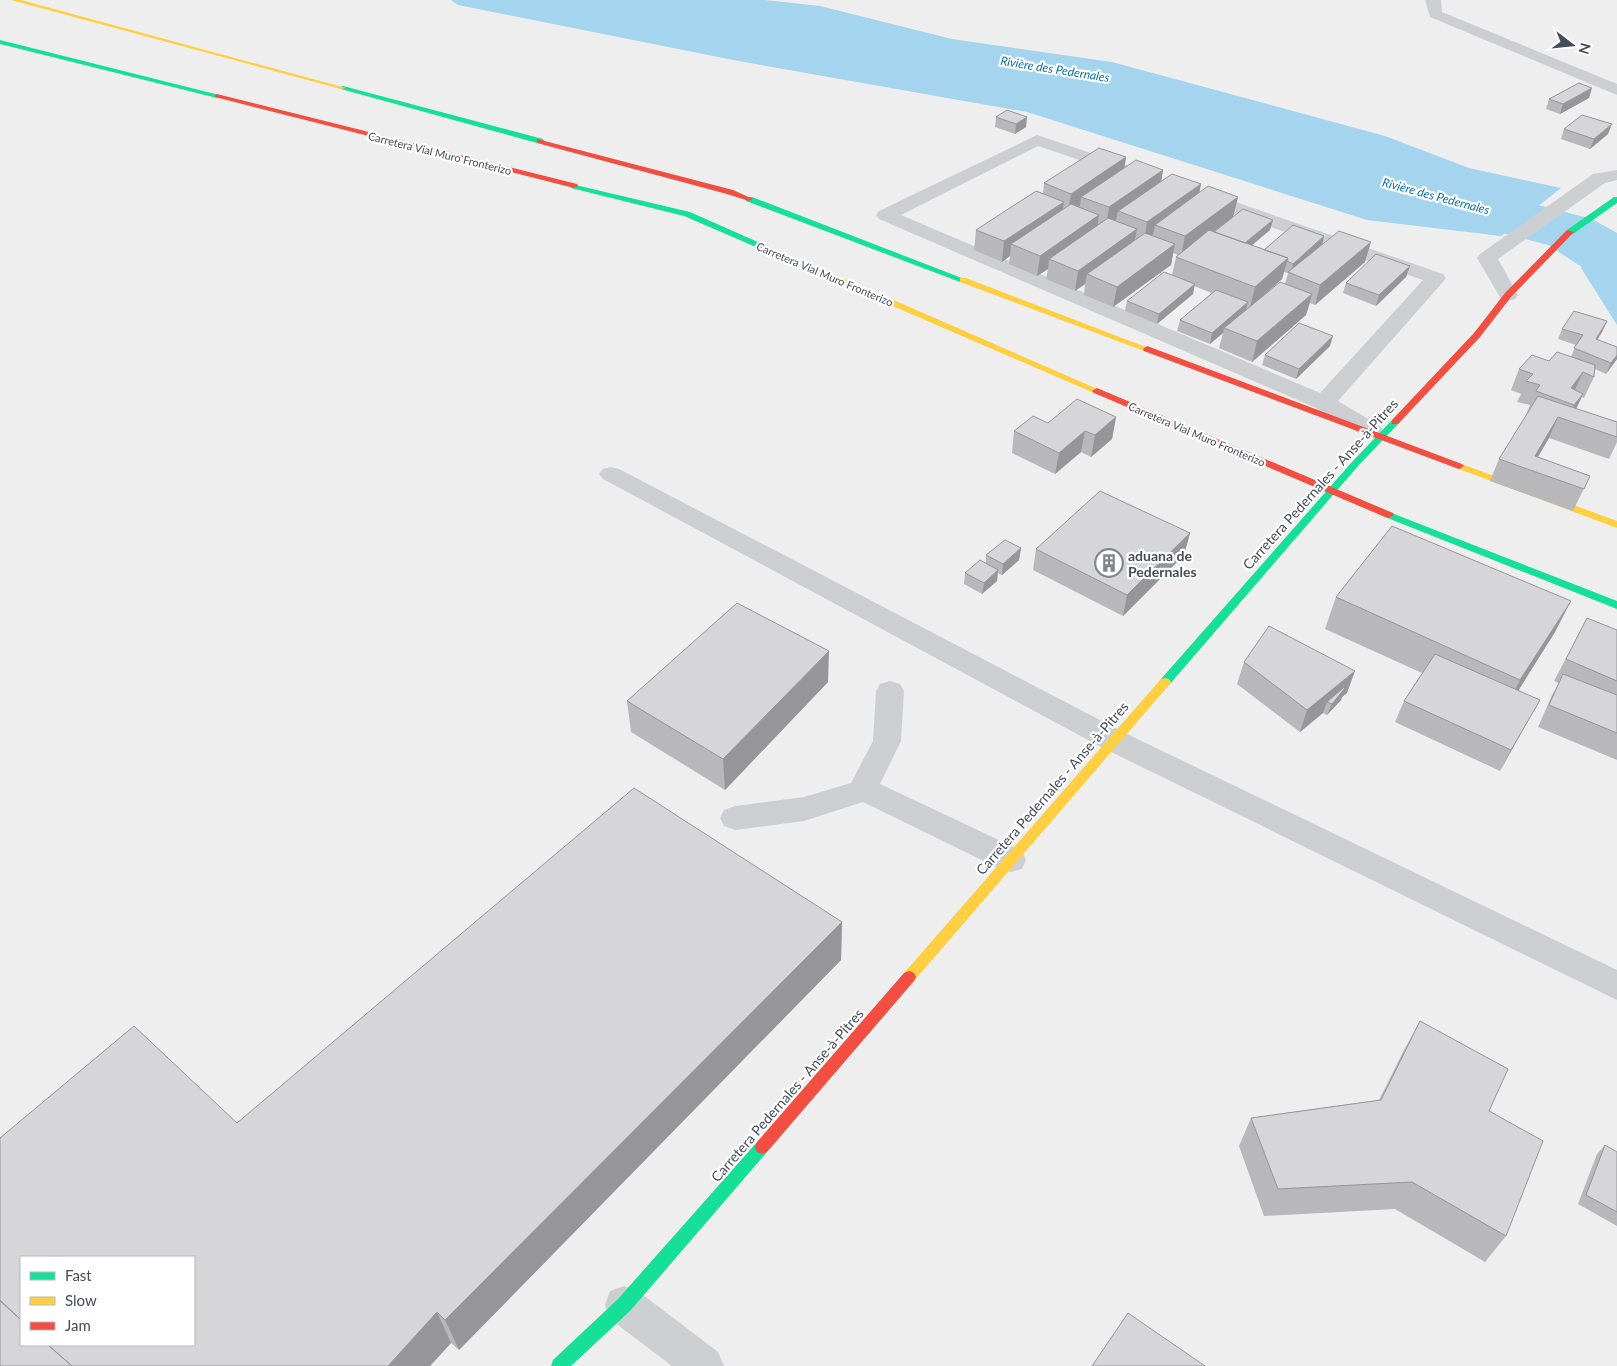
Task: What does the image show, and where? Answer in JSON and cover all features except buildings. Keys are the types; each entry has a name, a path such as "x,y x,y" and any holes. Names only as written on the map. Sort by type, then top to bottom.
{"street":[{"path":"14,0 730,192 1617,525"},
{"path":"1433,0 1435,14 1617,90"},
{"name":"Carretera Vial Muro Fronterizo","path":"0,42 687,214 1332,492 1617,605"},
{"path":"1139,175 1037,140 886,214 1324,404 1381,437"},
{"path":"1508,295 1486,258 1608,176"},
{"path":"1186,191 1436,278 1324,404"},
{"name":"Carretera Pedernales - Anse-à-Pitres","path":"559,1366 624,1305 1113,740 1381,437 1477,335 1508,295 1570,232 1617,199"},
{"path":"612,474 1113,740 1617,986"},
{"path":"890,691 887,741 863,789 1011,860"},
{"path":"735,818 804,809 866,790"},
{"path":"624,1305 704,1366"}],"water":[{"path":"451,0 765,0 820,6 952,39 1112,62 1385,136 1469,168 1561,188 1501,236 1367,220 1027,112 733,60 458,5"},
{"path":"1617,246 1617,325 1581,268"}],"waterway":[{"name":"Rivière des Pedernales","path":"1403,188 1570,232 1617,261"}],"traffic: fast":[{"path":"0,42 217,96"},
{"path":"343,88 540,141"},
{"path":"574,186 687,214 824,273"},
{"path":"749,199 963,280"},
{"path":"1570,232 1617,199"},
{"path":"1165,682 1355,464 1395,422"},
{"path":"1389,515 1617,605"},
{"path":"559,1366 624,1305 762,1147"}],"traffic: slow":[{"path":"14,0 343,88"},
{"path":"824,273 1097,391"},
{"path":"963,280 1147,349"},
{"path":"1459,466 1617,525"},
{"path":"909,977 1165,682"}],"traffic: jam":[{"path":"217,96 574,186"},
{"path":"540,141 730,192 749,199"},
{"path":"1395,422 1477,335 1508,295 1570,232"},
{"path":"1147,349 1459,466"},
{"path":"1097,391 1389,515"},
{"path":"762,1147 909,977"}],"place":[{"name":"aduana de Pedernales","path":"1109,563"}]}
